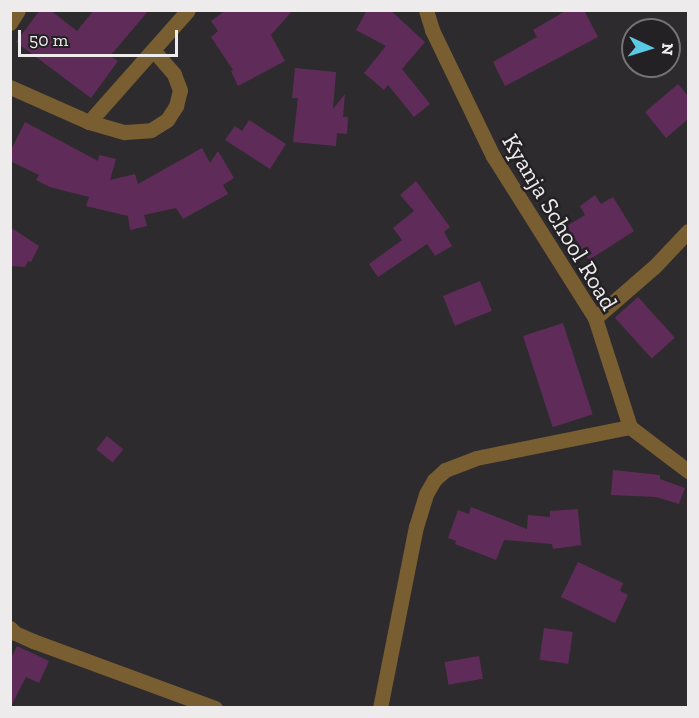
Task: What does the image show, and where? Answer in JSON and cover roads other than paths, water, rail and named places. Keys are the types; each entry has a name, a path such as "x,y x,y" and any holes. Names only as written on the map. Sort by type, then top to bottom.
{"street":[{"path":"10,23 18,10"},
{"path":"88,122 154,51 188,10"},
{"name":"Kyanja School Road","path":"426,10 432,30 493,156 595,318 630,427"},
{"path":"10,87 88,122 125,132 151,130 167,120 176,106 180,90 174,74 154,51"},
{"path":"595,318 634,285 688,231"},
{"path":"380,708 416,527 426,494 434,480 445,470 476,458 630,427 688,471"},
{"path":"10,628 15,633 33,641 215,708"}]}
